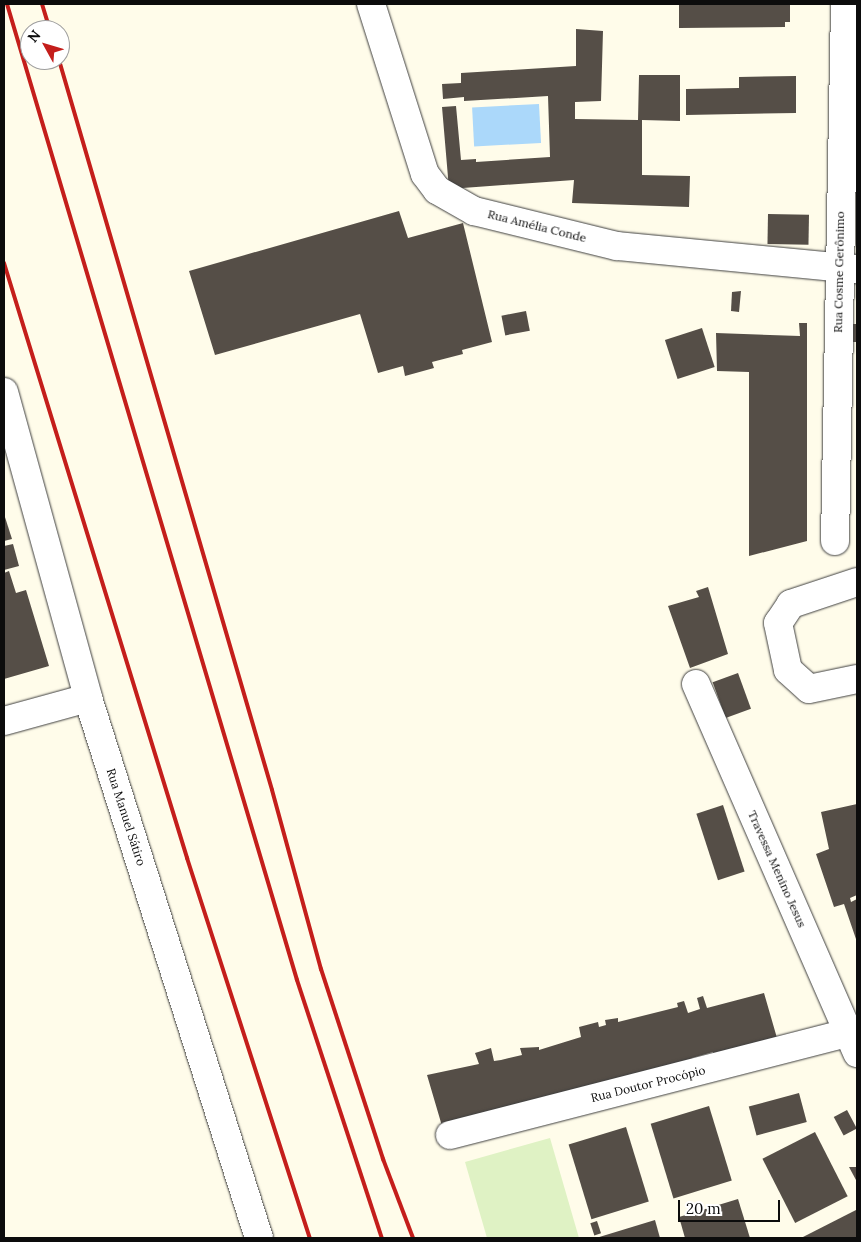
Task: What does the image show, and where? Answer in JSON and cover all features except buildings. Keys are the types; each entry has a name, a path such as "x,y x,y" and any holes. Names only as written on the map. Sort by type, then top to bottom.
{"street":[{"name":"Rua Amélia Conde","path":"371,4 425,174 437,190 467,207 617,246 848,269"},
{"name":"Rua Cosme Gerônimo","path":"835,541 848,269 844,4"},
{"name":"Rua Manuel Sátiro","path":"4,392 88,698 259,1238"},
{"path":"857,582 792,604 778,623 788,670 809,689 857,679"},
{"name":"Travessa Menino Jesus","path":"696,684 847,1004 852,1043"},
{"path":"4,721 88,698"},
{"name":"Rua Doutor Procópio","path":"450,1134 852,1043"}],"green space":[{"path":"550,1138 579,1238 487,1238 465,1162"}],"water":[{"path":"539,104 541,143 474,146 472,108"}],"railway":[{"path":"7,4 297,980 382,1238"},
{"path":"42,4 47,20"},
{"path":"62,70 272,790 321,969 383,1159 413,1238"},
{"path":"4,263 187,858 310,1238"}]}
